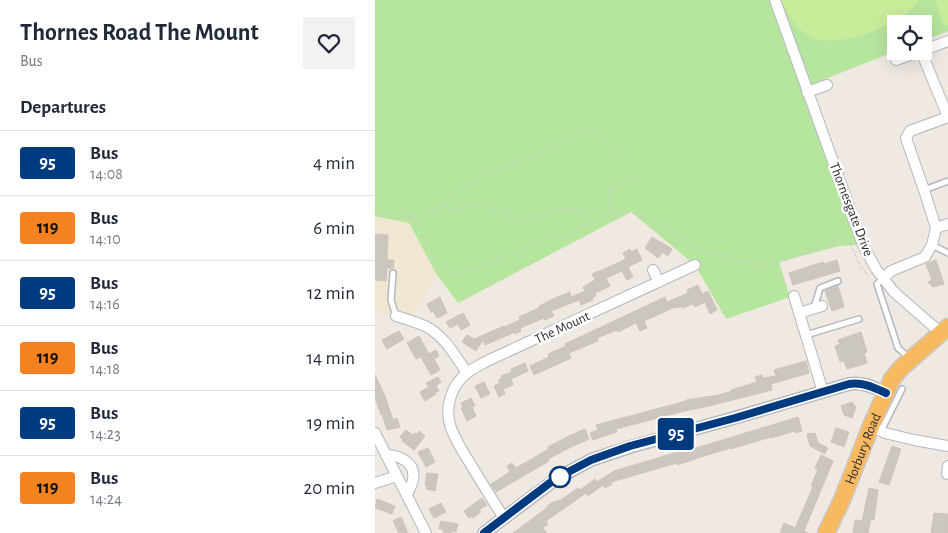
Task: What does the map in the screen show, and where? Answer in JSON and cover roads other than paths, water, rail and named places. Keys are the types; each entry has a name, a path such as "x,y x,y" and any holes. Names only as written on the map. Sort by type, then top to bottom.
{"highway":[{"name":"Horbury Road","path":"826,533 876,428 892,379 901,368 945,330"}],"street":[{"name":"Thornesgate Drive","path":"775,0 863,245 876,269 880,281 945,330"},
{"path":"932,47 948,41"},
{"path":"880,281 891,271 925,257 936,228 906,138 910,131 948,117 926,60"},
{"path":"807,92 827,84"},
{"path":"936,228 948,224"},
{"name":"The Mount","path":"504,518 451,430 449,405 451,396 460,379 487,361 695,265"},
{"path":"653,270 659,282"},
{"path":"794,296 823,392"},
{"path":"799,313 817,307"},
{"path":"396,316 427,327 435,333 451,350 467,373"},
{"path":"484,533 555,479 591,460 630,446 849,384 857,383 886,393"},
{"path":"876,428 885,433 948,446"},
{"path":"375,433 427,533"},
{"path":"386,455 399,456 408,462 414,474 407,495"},
{"path":"375,483 397,476"}],"lane":[{"path":"924,190 948,181"},
{"path":"931,245 948,253"},
{"path":"393,273 391,300 396,316"},
{"path":"817,307 820,288 838,281"},
{"path":"880,281 898,348 911,359"},
{"path":"806,335 859,319"},
{"path":"876,428 902,389"}]}
